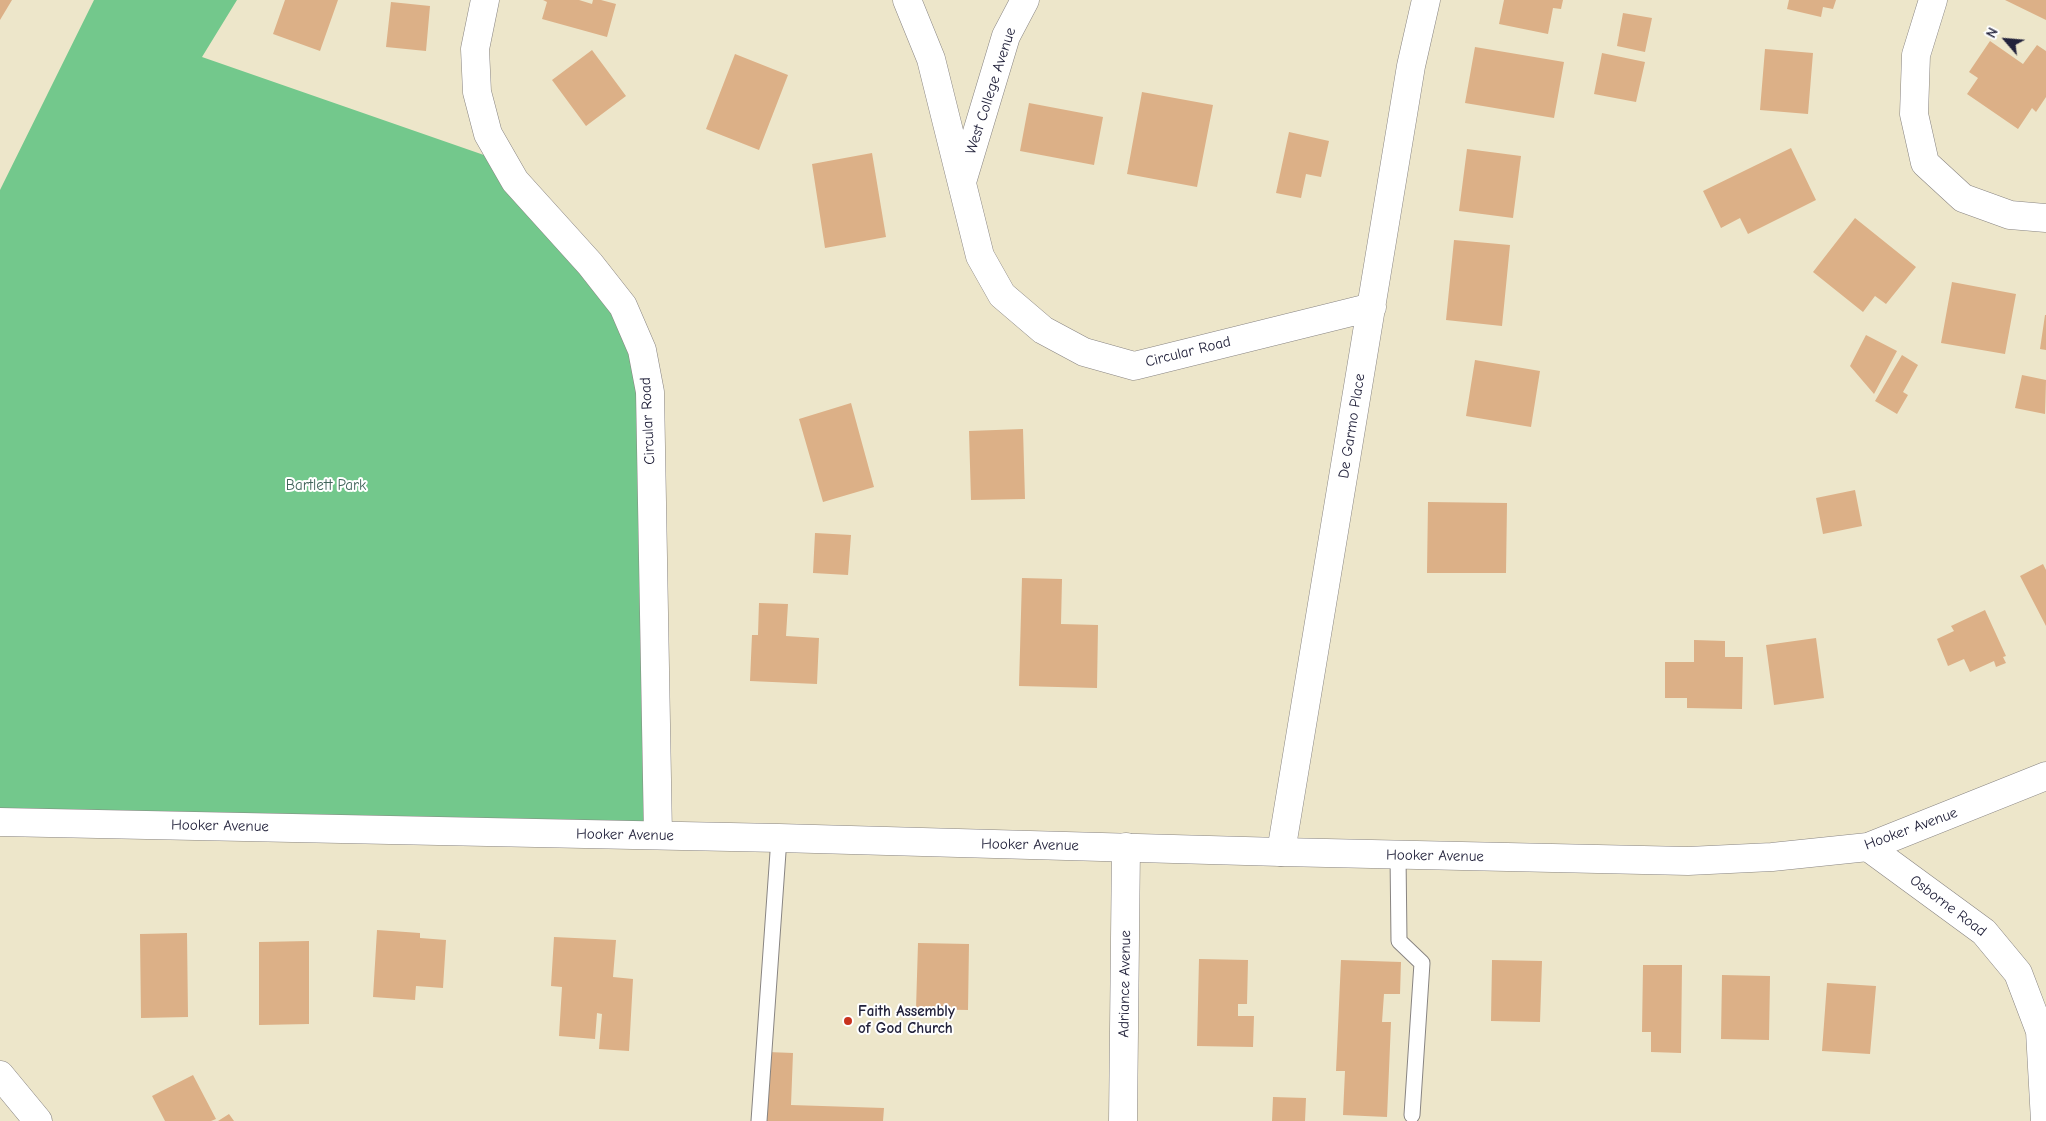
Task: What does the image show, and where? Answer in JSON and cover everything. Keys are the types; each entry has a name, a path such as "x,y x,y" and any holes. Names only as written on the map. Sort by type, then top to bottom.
{"street":[{"name":"Circular Road","path":"485,0 475,49 478,92 488,134 515,181 590,264 623,306 642,350 650,392 658,836"},
{"name":"Circular Road","path":"907,0 931,59 980,256 1002,295 1043,330 1084,352 1134,366 1372,307"},
{"name":"West College Avenue","path":"962,183 1006,36 1025,0"},
{"name":"De Garmo Place","path":"1281,852 1411,66 1426,0"},
{"path":"1933,0 1916,55 1914,114 1924,163 1963,198 2010,215 2046,218"},
{"name":"Hooker Avenue","path":"0,822 779,838 1688,861 1772,858 1868,847 2046,776"},
{"name":"Adriance Avenue","path":"1123,1121 1126,847"},
{"name":"Osborne Road","path":"1868,847 1984,932 2018,973 2040,1032 2045,1121"},
{"path":"0,1075 38,1121"}],"lane":[{"path":"759,1121 779,838"},
{"path":"1398,855 1399,940 1422,963 1412,1115"}],"green space":[{"name":"Bartlett Park","path":"94,0 237,0 202,57 504,162 634,331 658,835 0,822 0,190"}],"building":[{"path":"0,0 12,0 0,20"},
{"path":"285,0 338,0 320,51 273,34"},
{"path":"543,0 579,0 592,4 593,0 601,0 616,4 607,37 542,19 547,2"},
{"path":"1504,0 1563,0 1561,9 1553,8 1548,34 1499,24"},
{"path":"1789,0 1836,0 1833,9 1823,7 1821,17 1787,9"},
{"path":"2005,0 2046,0 2046,20"},
{"path":"391,2 430,6 426,51 386,47"},
{"path":"1623,13 1652,18 1645,52 1617,46"},
{"path":"1990,41 2023,64 2037,45 2046,51 2046,97 2036,112 2032,108 2018,129 1967,94 1978,78 1969,72"},
{"path":"1475,47 1564,62 1554,118 1465,103"},
{"path":"1765,49 1813,53 1808,114 1760,110"},
{"path":"592,50 626,96 586,126 552,80"},
{"path":"1602,53 1645,62 1636,102 1594,94"},
{"path":"735,54 788,75 759,150 706,129"},
{"path":"1142,92 1213,105 1197,187 1127,174"},
{"path":"1029,103 1103,117 1094,165 1020,151"},
{"path":"1289,132 1329,141 1321,177 1306,174 1301,198 1276,193"},
{"path":"1791,148 1816,200 1748,234 1740,218 1721,228 1703,191"},
{"path":"1467,149 1521,156 1513,218 1459,211"},
{"path":"872,153 886,237 825,248 812,164"},
{"path":"1855,218 1916,267 1886,304 1875,296 1863,312 1813,272"},
{"path":"1454,240 1510,245 1502,326 1446,320"},
{"path":"1952,282 2016,294 2005,354 1941,343"},
{"path":"2046,315 2046,350 2040,349"},
{"path":"1866,335 1897,351 1874,394 1850,366"},
{"path":"1902,355 1918,365 1903,392 1908,395 1897,414 1875,401"},
{"path":"1475,360 1540,371 1531,427 1466,416"},
{"path":"2022,375 2046,380 2045,414 2015,408"},
{"path":"851,403 874,487 823,502 799,419"},
{"path":"1023,429 1025,499 971,500 969,431"},
{"path":"1855,490 1862,526 1823,534 1816,498"},
{"path":"1428,502 1507,503 1506,573 1427,573"},
{"path":"815,533 851,535 848,575 813,573"},
{"path":"2043,564 2046,570 2046,626 2020,576"},
{"path":"1022,578 1062,579 1061,624 1098,625 1097,688 1019,686"},
{"path":"759,603 788,604 786,636 819,638 817,684 750,681 752,635 758,635"},
{"path":"1985,610 2006,656 2003,657 2006,663 1996,667 1994,661 1970,672 1964,659 1948,666 1937,639 1954,631 1951,626"},
{"path":"1816,638 1824,698 1774,705 1766,645"},
{"path":"1694,640 1725,641 1725,657 1743,657 1742,709 1687,708 1687,698 1665,698 1665,662 1694,662"},
{"path":"377,930 420,933 420,938 446,940 443,988 416,986 415,1000 373,997"},
{"path":"187,933 188,1017 141,1018 140,934"},
{"path":"554,937 616,940 613,977 633,979 629,1051 599,1049 602,1014 597,1013 595,1039 559,1036 562,987 551,986"},
{"path":"309,941 309,1024 259,1025 259,942"},
{"path":"918,943 969,944 968,1010 916,1009"},
{"path":"1199,959 1248,960 1247,1004 1238,1004 1238,1016 1254,1016 1253,1047 1197,1046"},
{"path":"1341,960 1401,962 1400,994 1384,994 1382,1022 1391,1022 1387,1117 1343,1115 1345,1071 1336,1071"},
{"path":"1492,960 1542,961 1540,1022 1491,1021"},
{"path":"1643,965 1682,965 1681,1053 1651,1052 1651,1032 1642,1032"},
{"path":"1722,975 1770,976 1769,1040 1721,1039"},
{"path":"1827,983 1876,986 1870,1054 1822,1051"},
{"path":"768,1052 793,1053 791,1105 884,1108 883,1121 765,1121"},
{"path":"193,1075 216,1119 211,1121 165,1121 152,1096"},
{"path":"1273,1097 1306,1098 1305,1121 1272,1121"},
{"path":"229,1114 234,1121 218,1121"}],"place":[{"name":"Faith Assembly of God Church","path":"848,1021"}]}
